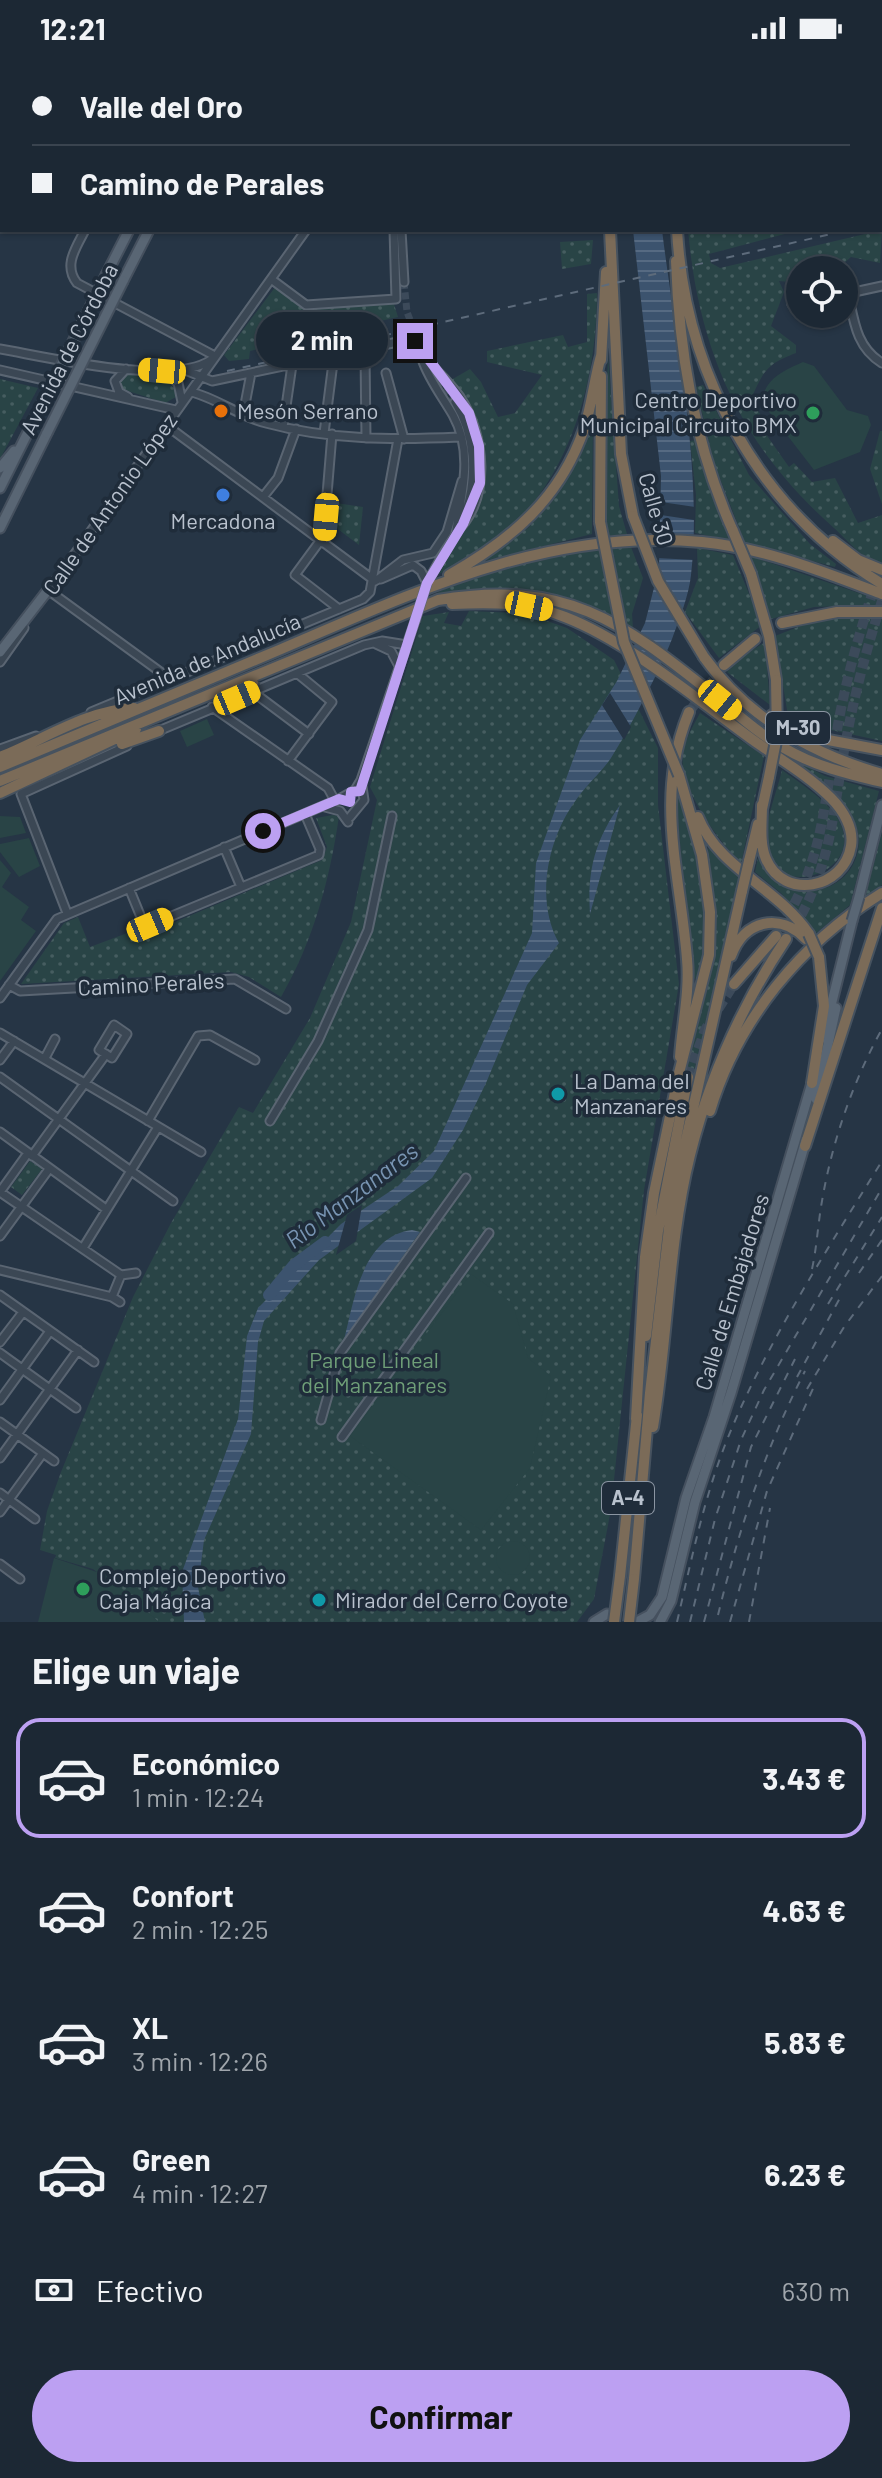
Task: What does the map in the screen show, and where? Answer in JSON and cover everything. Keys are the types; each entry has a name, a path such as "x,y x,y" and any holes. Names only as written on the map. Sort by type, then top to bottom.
{"highway":[{"name":"Calle 30","path":"610,232 621,454 633,516 658,581 704,657 724,682"},
{"path":"614,309 618,296 616,232"},
{"path":"642,1500 650,1393 672,1202 777,736 776,680 769,636 751,574 705,455 687,377 677,285 677,232"},
{"path":"678,246 699,348 712,385 752,461 793,513 846,560 882,584"},
{"path":"612,260 606,272 601,356 600,522 624,642 679,775 713,843 740,870 779,898 808,937 824,988 823,1024 812,1083"},
{"path":"428,585 488,553 539,509 572,459 585,427 601,356"},
{"path":"793,513 858,560 882,570"},
{"path":"428,585 556,549 653,540 702,542 769,555 882,594"},
{"name":"Avenida de Andalucía","path":"0,767 428,585"},
{"path":"411,616 449,598 525,595 587,609 628,629 783,748 838,772 882,782"},
{"path":"411,616 441,605 509,603 565,617 618,646 831,798 844,816 851,834 849,854 834,876 822,883 801,885 776,873 763,848 762,805"},
{"path":"782,623 827,613 882,612"},
{"name":"Avenida de Andalucía","path":"0,781 289,662 411,616"},
{"path":"724,665 755,639"},
{"path":"216,705 289,662"},
{"path":"724,682 751,708 805,744 846,763 882,774"},
{"name":"M-30","path":"724,682 765,711 799,729 828,740 882,750"},
{"path":"0,757 52,731 117,709 144,707"},
{"path":"684,1075 687,963 669,810 676,747 689,712"},
{"path":"0,793 129,735 144,721"},
{"path":"71,762 159,731"},
{"path":"679,775 702,855 710,939 706,978 684,1075"},
{"path":"681,1205 711,1106 756,1014 815,943 882,893"},
{"path":"805,1146 882,908"},
{"path":"706,1041 712,1035 731,955 745,932 757,925 776,922 808,937"},
{"path":"642,1500 689,1156 725,1051 781,938 734,984"},
{"name":"A-4","path":"610,1618 620,1576 636,1419 645,1257 665,1131 684,1075"},
{"name":"A-4","path":"629,1622 642,1500"}],"main road":[{"name":"Avenida de Córdoba","path":"0,488 128,232"},
{"name":"Avenida de Córdoba","path":"0,528 148,232"},
{"path":"0,468 32,424"},
{"path":"0,652 48,590"},
{"name":"Calle de Embajadores","path":"637,1622 650,1615 662,1597 686,1498 772,1224 812,1083 882,807"},
{"name":"Calle de Embajadores","path":"660,1622 671,1601 695,1502 805,1146 830,1040 842,961"},
{"path":"772,1224 775,1226 773,1251"},
{"path":"594,1622 610,1618"}],"street":[{"path":"84,232 70,264 70,272 77,283 213,359"},
{"name":"Calle de Antonio López","path":"0,662 48,590 305,232"},
{"path":"271,279 306,305 398,297 394,232"},
{"path":"401,232 404,282"},
{"path":"858,291 882,286"},
{"path":"855,328 864,348 882,363"},
{"path":"185,370 200,379 223,378 404,338 415,341 464,404 479,446 480,483 473,504 441,556 411,616 407,645 353,803"},
{"path":"366,438 365,353 370,345"},
{"path":"0,349 96,365 162,371 185,370 213,359"},
{"path":"421,351 426,372 455,418 466,461 456,532"},
{"path":"334,355 322,542 295,575 339,609"},
{"path":"213,359 214,372 223,378"},
{"path":"283,427 292,365"},
{"path":"128,368 117,377 117,390 149,406"},
{"path":"0,370 163,410 176,410"},
{"path":"162,371 178,383 182,402"},
{"path":"243,415 251,373"},
{"path":"375,581 401,439 386,373"},
{"path":"191,392 243,415 283,427 366,438 459,437"},
{"path":"455,402 468,433 473,470 468,503 456,532"},
{"path":"163,410 166,427 375,581"},
{"path":"263,497 278,478 296,429"},
{"path":"0,749 52,731 363,599 375,581 396,564 430,555 440,545 455,509 466,461"},
{"path":"375,581 413,565 421,571 428,585"},
{"path":"48,590 170,679"},
{"path":"67,913 21,794 216,705 369,643 388,641 407,645"},
{"path":"369,643 391,651 399,666"},
{"path":"288,761 332,702 298,674"},
{"path":"253,692 309,734"},
{"path":"216,705 328,788 337,800 353,803 364,800 355,791"},
{"path":"0,998 57,919 67,913 355,791"},
{"path":"323,806 340,811 348,822"},
{"path":"129,888 143,922 150,925 319,855 305,814"},
{"path":"270,1121 318,1041 368,930 392,816"},
{"path":"224,847 241,887"},
{"name":"Camino Perales","path":"9,985 20,991 235,979 286,1009"},
{"path":"114,1025 127,1034 112,1058 106,1054 99,1050 114,1025"},
{"path":"0,1033 201,1152"},
{"path":"148,1121 198,1036 210,1035 255,1060"},
{"path":"45,1058 55,1039"},
{"path":"0,1060 14,1041"},
{"path":"106,1054 0,1192 121,1275 136,1273"},
{"path":"0,1077 173,1201"},
{"path":"83,1248 158,1127"},
{"path":"0,1132 106,1209"},
{"path":"0,1236 49,1169"},
{"path":"321,1420 340,1353 466,1178"},
{"path":"342,1437 489,1233"},
{"path":"0,1270 112,1297 120,1302"},
{"path":"112,1297 121,1275"},
{"path":"0,1295 94,1362"},
{"path":"0,1342 23,1312"},
{"path":"0,1400 50,1331"},
{"path":"0,1458 78,1350"},
{"path":"0,1353 76,1408"},
{"path":"0,1422 54,1461"},
{"path":"0,1512 43,1453"},
{"path":"0,1493 35,1519"},
{"path":"0,1564 20,1579"}],"green space":[{"path":"688,232 792,232 709,254 711,263 720,268 882,232 880,263 858,256 786,256 786,282 779,281 784,292 771,326 796,345 796,353 768,369 751,399 763,419 758,423 789,467 794,463 812,482 835,478 858,523 882,515 882,564 856,549 801,497 774,464 730,394 702,317"},
{"path":"593,240 591,264 562,269 560,242"},
{"path":"276,286 305,309 393,301 398,317 250,351 249,359 229,361 224,355"},
{"path":"597,293 596,328 583,399 557,467 538,497 515,524 487,547 439,574 477,500 485,456 480,433 469,408 451,380 470,369 481,382 498,417 515,413 542,375 487,362 487,351 563,335 568,347 587,342 587,294"},
{"path":"608,355 619,506 627,534 608,536 603,509"},
{"name":"Centro Deportivo Municipal Circuito BMX","path":"803,362 814,366 847,410 868,416 871,425 860,452 814,470 763,404 763,396 770,382"},
{"path":"127,373 161,375 175,389 176,397 165,403 119,388 119,378"},
{"path":"0,379 38,388 0,459"},
{"path":"703,385 749,475 810,544 836,564 835,567 745,543 714,463 696,387"},
{"path":"593,421 592,534 484,561 529,527 559,493"},
{"path":"882,431 882,504 870,469"},
{"path":"696,440 729,540 695,533 696,495 690,441"},
{"path":"329,502 363,507 359,545 327,521"},
{"path":"631,547 643,578 632,614 633,628 561,598 514,592 435,594 481,574 530,560"},
{"path":"697,548 733,555 762,625 719,658 685,612 698,578"},
{"path":"750,556 882,601 882,605 814,607 771,619"},
{"name":"Parque Lineal del Manzanares","path":"469,611 517,613 539,618 567,628 614,660 658,748 658,805 679,984 644,1190 611,1509 594,1599 577,1622 159,1622 93,1569 55,1558 56,1555 40,1550 47,1511 133,1297 171,1223 239,1107 253,1113 310,1018 351,922 377,800 370,787 423,616 449,612 444,623 461,626"},
{"path":"882,619 882,741 817,727 788,716 775,636 816,620"},
{"path":"765,642 770,705 727,672"},
{"path":"700,713 764,756 741,864 702,813 687,782 683,767 684,748"},
{"path":"207,719 214,735 187,747 180,731"},
{"path":"802,764 825,776 879,791 850,905 815,934 781,893 755,872 758,858 775,878 794,889 813,891 831,886 846,875 856,859 859,839 849,810 830,789 800,767"},
{"path":"782,770 810,790 834,813 844,834 842,852 832,865 817,874 800,877 783,873 771,862 766,833"},
{"path":"675,786 697,856 706,908 704,957 698,979 692,978"},
{"path":"0,816 20,817 26,833 0,838"},
{"path":"339,816 319,910 281,997 249,977 231,972 21,984 64,923 78,917 90,947 138,929 149,933 322,860 327,847 316,818"},
{"path":"882,833 882,885 865,896"},
{"path":"29,838 40,866 19,877 0,852 0,844"},
{"path":"708,848 740,878 693,1075 686,1074 716,948"},
{"path":"0,860 11,873 2,887 29,907 21,920 36,931 0,981"},
{"path":"30,1161 42,1169 22,1195 11,1187"},
{"path":"471,1274 513,1304 528,1358 551,1376 530,1468 481,1530 350,1436"},
{"path":"513,1541 525,1546 530,1558 525,1570 513,1575 501,1570 496,1558 501,1546"},
{"name":"Complejo Deportivo Caja Mágica","path":"54,1558 103,1574 159,1622 38,1622"}],"water":[{"path":"633,232 662,232 680,358 691,448 694,534 691,575 683,607 659,668 627,731 607,763 576,800 558,833 546,890 547,908 559,943 527,985 463,1130 432,1178 319,1260 264,1321 258,1342 251,1434 204,1540 198,1587 205,1622 184,1622 182,1572 238,1419 247,1336 258,1308 341,1224 398,1186 434,1151 532,933 536,863 580,740 617,681 645,623 659,568 661,476"},
{"path":"620,805 590,914 594,856 604,831"},
{"path":"412,1230 420,1232 344,1340 357,1290 371,1257 395,1235"}],"pier":[{"path":"661,502 695,507 694,520 661,515"},
{"path":"657,533 697,535 696,560 656,558"},
{"path":"610,693 631,727 624,740 602,705"},
{"path":"362,1205 356,1241 336,1255 347,1215"}],"waterway":[{"name":"Río Manzanares","path":"269,1295 294,1265 325,1242"}],"tunnel":[{"path":"404,282 407,312 420,346"},
{"path":"434,370 455,402"},
{"path":"779,930 793,907 811,864 846,686 876,582"},
{"path":"794,928 823,862 851,713 882,601"},
{"path":"689,712 723,667"},
{"path":"688,1077 705,1030 734,984"}],"railway":[{"path":"227,371 840,232"},
{"path":"812,1269 826,1179 838,1134 853,1091 882,1029"},
{"path":"677,1622 710,1488 740,1409 797,1300 882,1161"},
{"path":"690,1622 715,1519 741,1440 764,1390 882,1188"},
{"path":"828,1304 882,1217"},
{"path":"859,1273 882,1240"},
{"path":"807,1389 844,1327 882,1276"},
{"path":"797,1377 841,1296"},
{"path":"704,1622 751,1447 795,1359"},
{"path":"718,1615 754,1490 777,1430 805,1371"},
{"path":"730,1622 767,1491 816,1382"},
{"path":"749,1622 770,1508"}],"place":[{"name":"Mesón Serrano","path":"221,411"},
{"name":"Centro Deportivo Municipal Circuito BMX","path":"813,413"},
{"name":"Mercadona","path":"223,495"},
{"name":"La Dama del Manzanares","path":"558,1094"},
{"name":"Complejo Deportivo Caja Mágica","path":"83,1589"},
{"name":"Mirador del Cerro Coyote","path":"319,1600"}],"route":[{"path":"263,831 339,799 350,802 351,792 360,791 367,761 427,583 434,566 463,524 476,496 481,468 473,423 459,396 429,363 415,341"}]}
